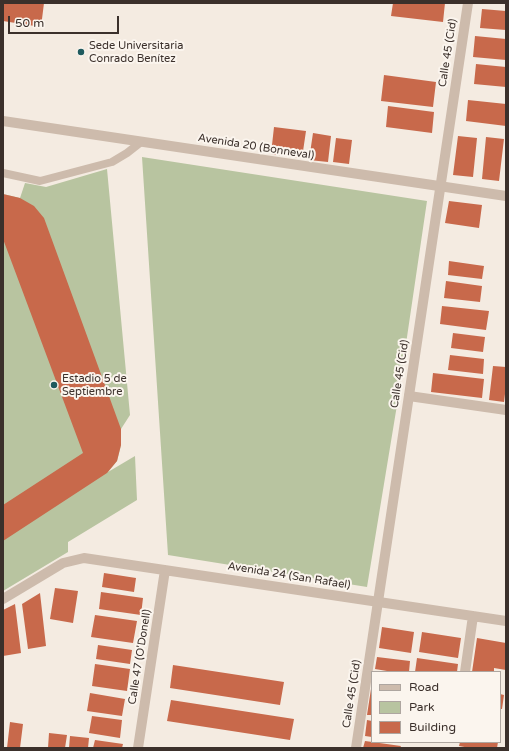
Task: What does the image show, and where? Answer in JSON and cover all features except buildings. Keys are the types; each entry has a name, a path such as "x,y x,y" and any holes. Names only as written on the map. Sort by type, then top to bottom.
{"street":[{"name":"Calle 45 (Cid)","path":"356,748 468,3"},
{"name":"Avenida 20 (Bonneval)","path":"3,121 506,196"},
{"path":"409,396 506,410"},
{"name":"Avenida 24 (San Rafael)","path":"3,599 69,561 84,558 506,621"},
{"name":"Calle 47 (O'Donell)","path":"138,748 165,570"},
{"path":"465,671 473,616"}],"lane":[{"path":"3,173 40,181 112,162 141,142"}],"green space":[{"path":"142,157 427,201 397,405 367,587 168,555"},
{"path":"107,169 130,415 121,429 121,445 117,461 108,472 135,456 137,500 68,542 68,552 3,591 3,194 20,198 25,183 46,187"}],"place":[{"name":"Sede Universitaria Conrado Benítez","path":"81,52"},
{"name":"Estadio 5 de Septiembre","path":"54,385"}]}
